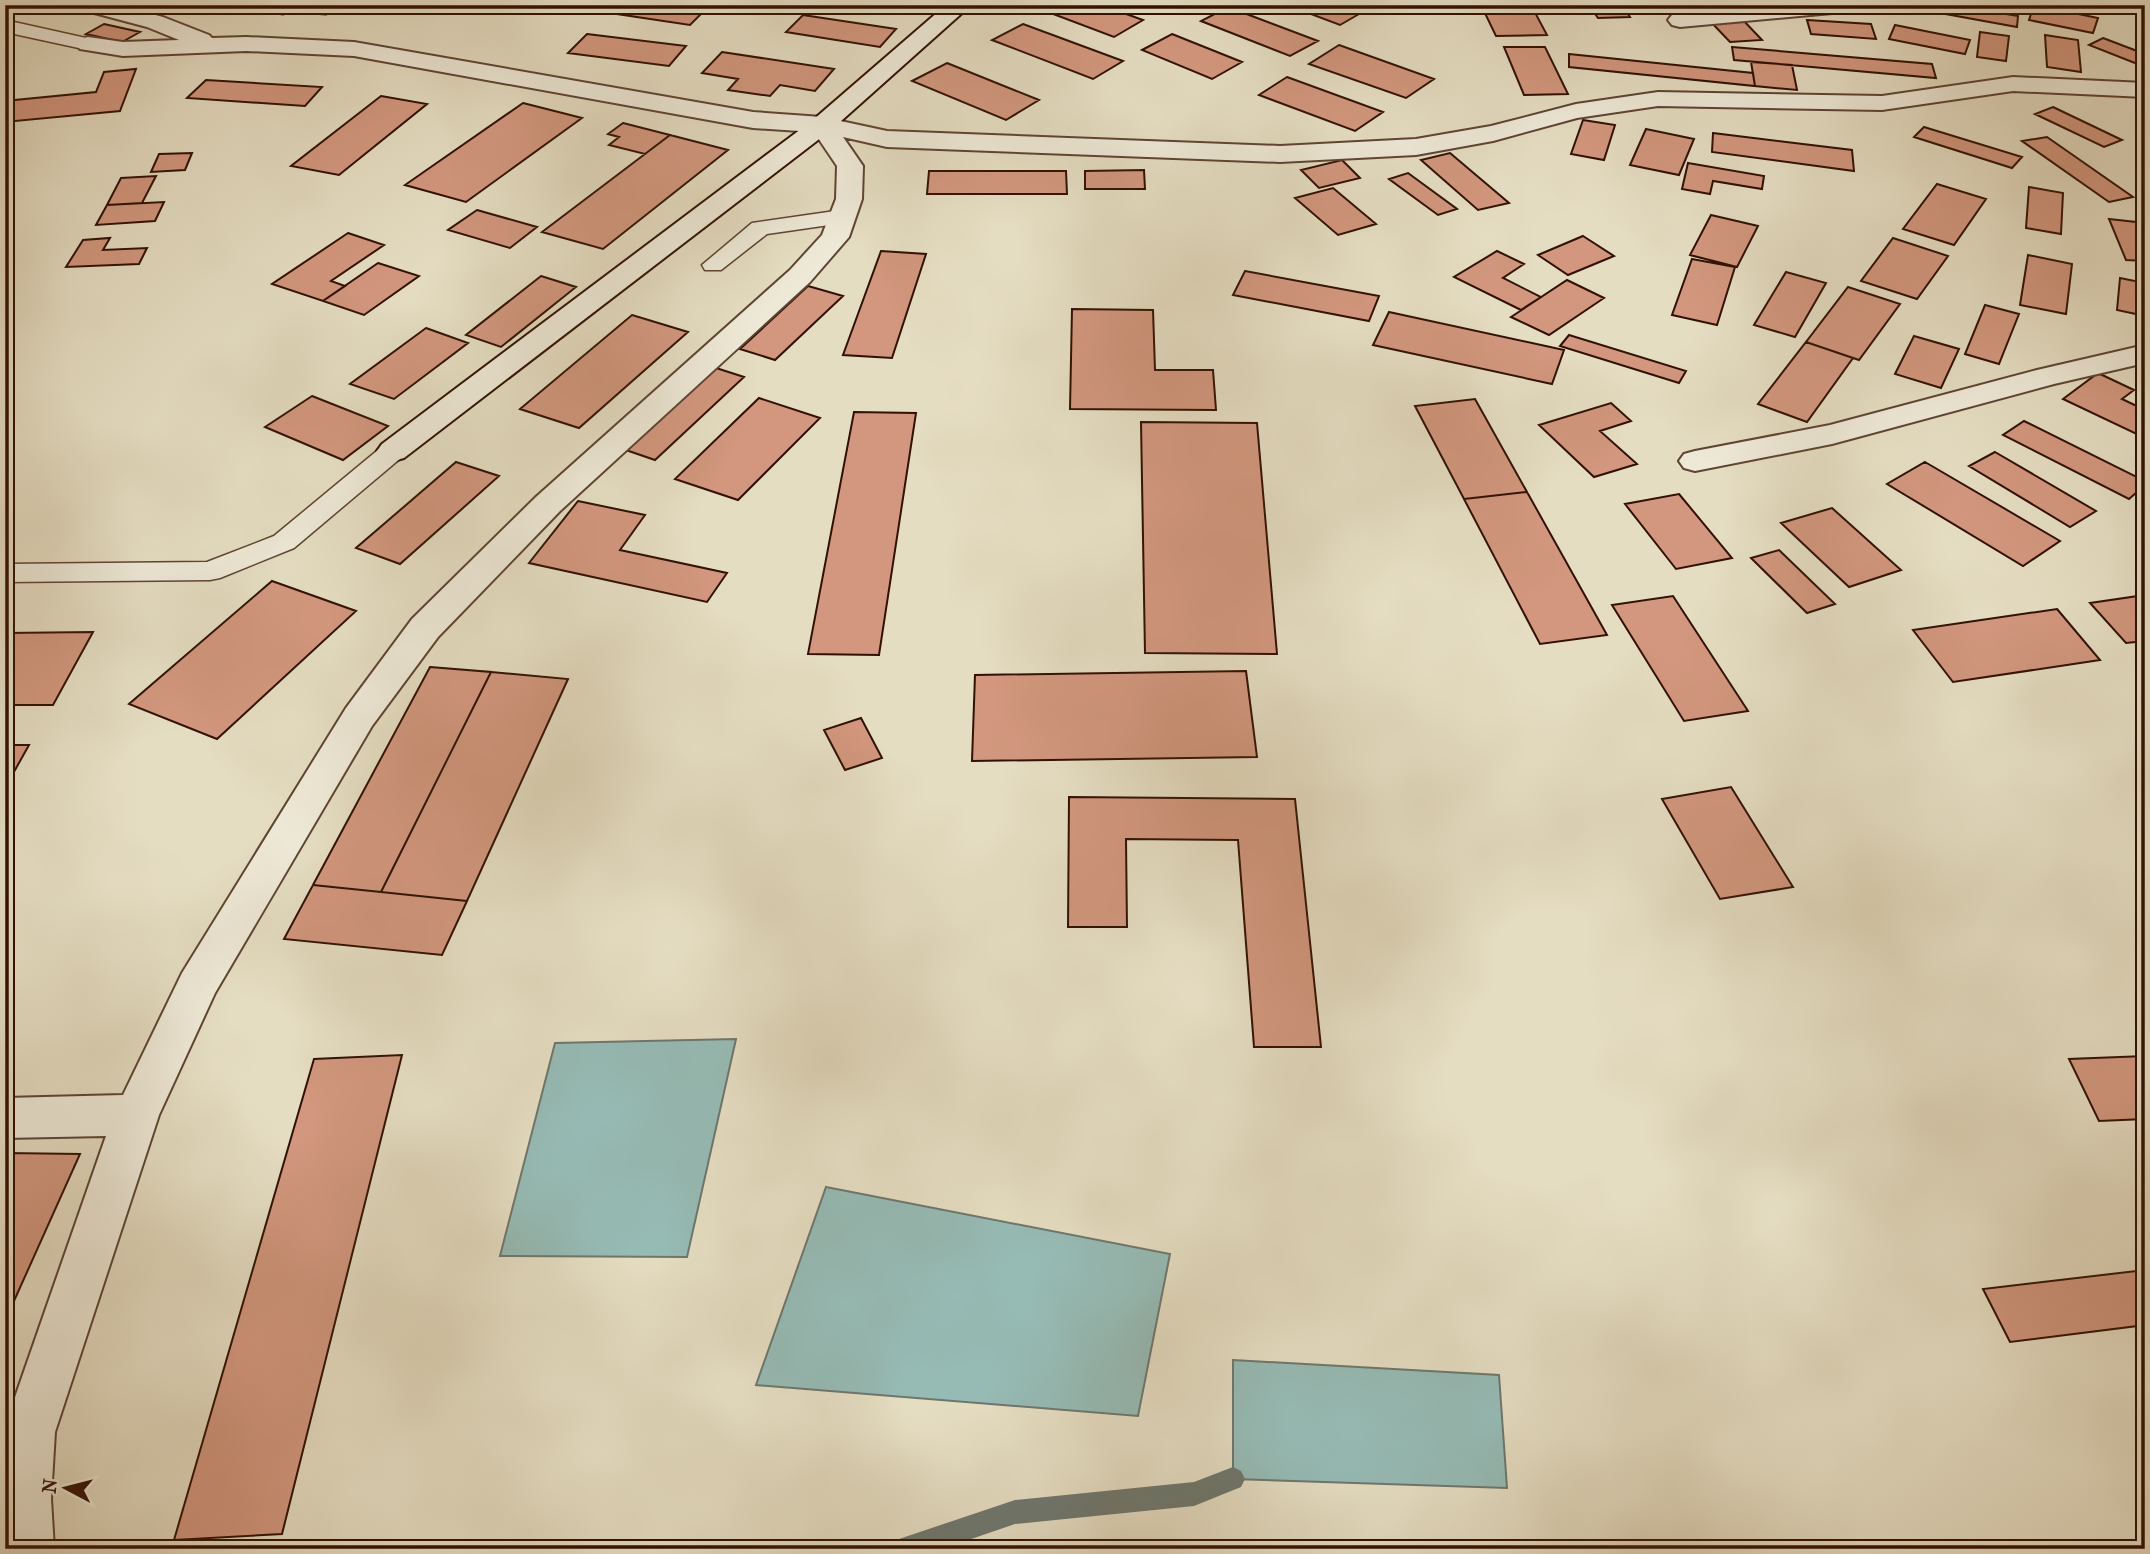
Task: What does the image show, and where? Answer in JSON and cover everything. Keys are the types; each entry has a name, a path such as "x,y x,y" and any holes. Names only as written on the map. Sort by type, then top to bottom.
{"street":[{"path":"90,5 155,22 216,46"},
{"path":"393,451 822,125 960,5"},
{"path":"1680,20 1729,12 1802,10 1843,5"},
{"path":"88,44 123,49 246,44 354,49 753,120 822,125 887,139 1205,152 1337,153 1416,147 1493,134 1576,111 1658,99 1882,103 2013,84 2145,90"},
{"path":"19,1516 29,1433 136,1115 197,985 359,717 425,628 548,504 800,276 835,237 849,199 850,166 822,125"},
{"path":"1695,461 1832,434 2048,376 2145,354"},
{"path":"5,1118 136,1115"}],"lane":[{"path":"5,26 88,44"},
{"path":"713,265 760,228 842,217"},
{"path":"5,573 210,571 284,542 393,451"}],"water":[{"path":"248,5 337,5 326,15 289,10 283,15"},
{"path":"736,1039 687,1257 500,1256 555,1043"},
{"path":"826,1187 1170,1254 1138,1416 756,1385"},
{"path":"1233,1360 1499,1375 1507,1488 1233,1479"}],"building":[{"path":"627,5 683,5 706,9 690,25 617,14"},
{"path":"1101,5 1143,20 1114,37 1032,6"},
{"path":"1287,5 1354,5 1366,10 1340,25"},
{"path":"1481,5 1531,5 1547,35 1496,36"},
{"path":"1589,5 1622,5 1630,17 1598,18"},
{"path":"1896,5 1952,5 2018,16 2017,27"},
{"path":"2034,5 2098,18 2093,33 2029,20"},
{"path":"1228,7 1318,41 1290,56 1201,21"},
{"path":"803,15 896,29 880,47 786,32"},
{"path":"1742,19 1762,40 1730,42 1710,21"},
{"path":"1807,20 1871,24 1876,39 1811,34"},
{"path":"104,24 140,32 122,42 86,34"},
{"path":"1023,24 1123,61 1093,79 992,40"},
{"path":"1895,25 1970,40 1965,54 1889,39"},
{"path":"1980,32 2009,36 2006,61 1977,57"},
{"path":"587,34 686,46 669,66 568,53"},
{"path":"1172,34 1242,62 1212,79 1142,50"},
{"path":"2045,35 2078,40 2081,72 2047,67"},
{"path":"2103,38 2145,54 2145,67 2089,45"},
{"path":"1339,45 1434,79 1406,98 1309,64"},
{"path":"1504,47 1545,47 1568,94 1524,95"},
{"path":"1732,47 1932,64 1936,78 1734,60"},
{"path":"722,52 834,69 815,91 780,85 770,96 728,90 738,79 702,73"},
{"path":"1569,54 1753,73 1755,86 1569,67"},
{"path":"1751,62 1792,65 1797,90 1755,86"},
{"path":"947,63 1039,100 1006,120 912,81"},
{"path":"136,69 120,111 5,122 5,101 96,92 104,72"},
{"path":"1287,77 1383,112 1355,131 1259,95"},
{"path":"206,80 322,87 305,106 187,98"},
{"path":"381,96 427,104 339,175 291,166"},
{"path":"523,103 582,118 466,202 405,185"},
{"path":"2053,107 2122,140 2104,147 2035,114"},
{"path":"1583,120 1615,125 1604,160 1571,154"},
{"path":"623,123 670,135 645,154 609,145 619,137 608,134"},
{"path":"1924,127 2022,157 2012,168 1914,137"},
{"path":"1646,129 1694,139 1679,175 1630,165"},
{"path":"1713,133 1852,150 1854,171 1712,152"},
{"path":"670,135 728,150 603,249 542,232"},
{"path":"2047,137 2133,197 2109,202 2022,141"},
{"path":"192,153 185,170 151,172 159,154"},
{"path":"1450,153 1509,203 1478,210 1421,160"},
{"path":"1342,160 1360,178 1319,188 1301,170"},
{"path":"1688,163 1764,176 1762,189 1713,181 1710,194 1682,189"},
{"path":"1144,170 1145,189 1085,189 1085,171"},
{"path":"929,171 1066,171 1067,194 927,194"},
{"path":"1408,173 1457,209 1438,215 1389,179"},
{"path":"156,176 142,203 107,205 121,178"},
{"path":"1937,184 1986,199 1954,245 1903,229"},
{"path":"2029,187 2063,193 2061,234 2026,228"},
{"path":"1333,188 1376,224 1338,235 1295,198"},
{"path":"164,202 155,221 96,225 107,205"},
{"path":"477,210 537,227 510,248 448,230"},
{"path":"1711,215 1758,226 1737,267 1690,255"},
{"path":"2109,219 2145,223 2145,261 2126,260"},
{"path":"348,233 384,245 331,281 345,286 323,301 272,284"},
{"path":"1583,236 1614,256 1568,275 1538,255"},
{"path":"110,238 103,250 147,248 139,264 66,267 83,240"},
{"path":"1893,238 1948,256 1917,299 1861,281"},
{"path":"881,251 926,254 892,358 843,355"},
{"path":"1497,251 1524,264 1503,278 1541,297 1521,310 1454,277"},
{"path":"2028,255 2072,264 2066,314 2020,305"},
{"path":"1692,259 1735,267 1717,325 1672,315"},
{"path":"378,263 419,276 364,315 323,301"},
{"path":"1245,271 1379,296 1369,321 1233,295"},
{"path":"1786,272 1826,283 1795,337 1754,325"},
{"path":"541,276 576,287 501,347 466,335"},
{"path":"2120,278 2145,283 2145,316 2117,310"},
{"path":"1567,280 1604,298 1549,335 1511,317"},
{"path":"808,286 843,296 775,360 740,349"},
{"path":"1848,287 1900,304 1859,360 1806,342"},
{"path":"1985,305 2019,314 1999,364 1965,354"},
{"path":"1072,309 1153,310 1155,370 1213,370 1216,410 1070,409"},
{"path":"1389,312 1564,350 1552,384 1373,345"},
{"path":"632,315 688,332 579,428 520,409"},
{"path":"426,328 468,343 394,399 350,384"},
{"path":"1569,335 1686,371 1679,383 1560,346"},
{"path":"1914,336 1959,349 1941,388 1895,374"},
{"path":"1806,342 1853,358 1807,422 1758,404"},
{"path":"713,367 744,377 655,460 623,449"},
{"path":"2098,373 2134,390 2122,399 2145,410 2145,438 2063,399"},
{"path":"312,396 388,426 343,460 265,427"},
{"path":"759,398 820,418 738,500 675,479"},
{"path":"1475,399 1527,492 1464,499 1415,406"},
{"path":"1611,403 1631,421 1600,431 1637,464 1594,477 1539,425"},
{"path":"854,412 916,413 879,655 808,654"},
{"path":"2024,421 2145,481 2145,485 2129,499 2003,435"},
{"path":"1141,422 1257,423 1277,654 1145,653"},
{"path":"1995,452 2096,511 2070,527 1969,466"},
{"path":"456,462 499,476 400,564 356,548"},
{"path":"1925,462 2060,541 2023,566 1887,484"},
{"path":"1527,492 1607,635 1540,644 1464,499"},
{"path":"1679,494 1732,558 1676,569 1625,504"},
{"path":"578,501 645,515 620,550 727,573 707,602 529,563"},
{"path":"1832,508 1901,570 1849,587 1781,523"},
{"path":"1779,550 1835,604 1807,613 1751,558"},
{"path":"272,581 356,611 217,739 129,704"},
{"path":"2145,595 2145,641 2126,643 2090,603"},
{"path":"1673,596 1748,711 1684,721 1612,605"},
{"path":"2057,609 2100,660 1953,682 1913,630"},
{"path":"93,632 53,705 5,705 5,633"},
{"path":"430,667 491,672 381,892 313,885"},
{"path":"1246,671 1257,757 972,761 975,675"},
{"path":"491,672 568,679 467,901 381,892"},
{"path":"861,718 882,758 845,770 824,730"},
{"path":"5,745 29,745 10,779 5,779"},
{"path":"1731,787 1793,887 1720,899 1662,799"},
{"path":"1069,797 1295,799 1321,1047 1254,1047 1238,840 1126,839 1127,927 1068,927"},
{"path":"313,885 467,901 442,955 284,939"},
{"path":"402,1055 282,1534 174,1540 314,1059"},
{"path":"2145,1056 2145,1119 2099,1121 2069,1059"},
{"path":"5,1153 80,1154 5,1321"},
{"path":"2145,1270 2145,1325 2010,1342 1983,1289"}],"waterway":[{"path":"905,1549 1015,1512 1194,1494 1233,1479"}]}
